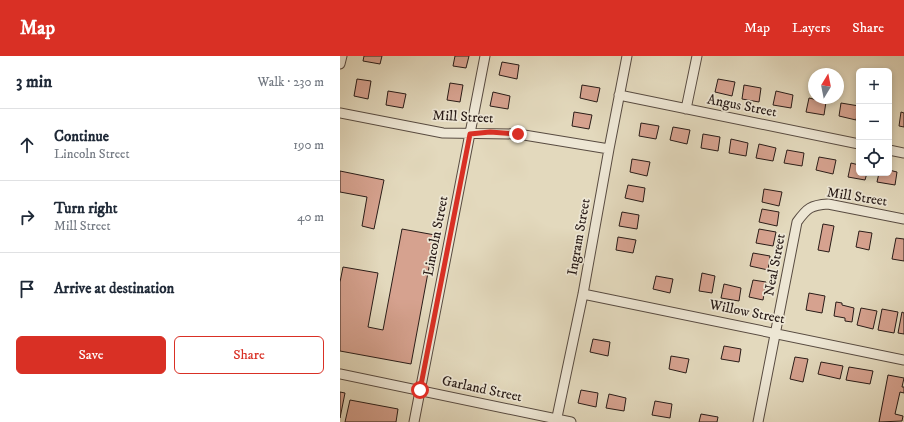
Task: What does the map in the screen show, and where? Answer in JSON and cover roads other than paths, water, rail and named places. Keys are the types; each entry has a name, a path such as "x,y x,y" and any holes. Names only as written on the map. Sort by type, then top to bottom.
{"street":[{"path":"340,64 342,56"},
{"name":"Lincoln Street","path":"414,422 485,56"},
{"name":"Ingram Street","path":"557,420 583,294 619,96 628,56"},
{"path":"686,109 697,56"},
{"name":"Angus Street","path":"619,96 856,143"},
{"name":"Mill Street","path":"340,113 443,132 470,134 490,132 518,134 609,149"},
{"path":"892,151 904,153"},
{"name":"Mill Street","path":"806,210 817,205 828,204 904,219"},
{"name":"Neal Street","path":"758,422 797,222 806,210"},
{"name":"Willow Street","path":"583,294 776,332 904,360"},
{"name":"Garland Street","path":"340,374 571,422"}]}
